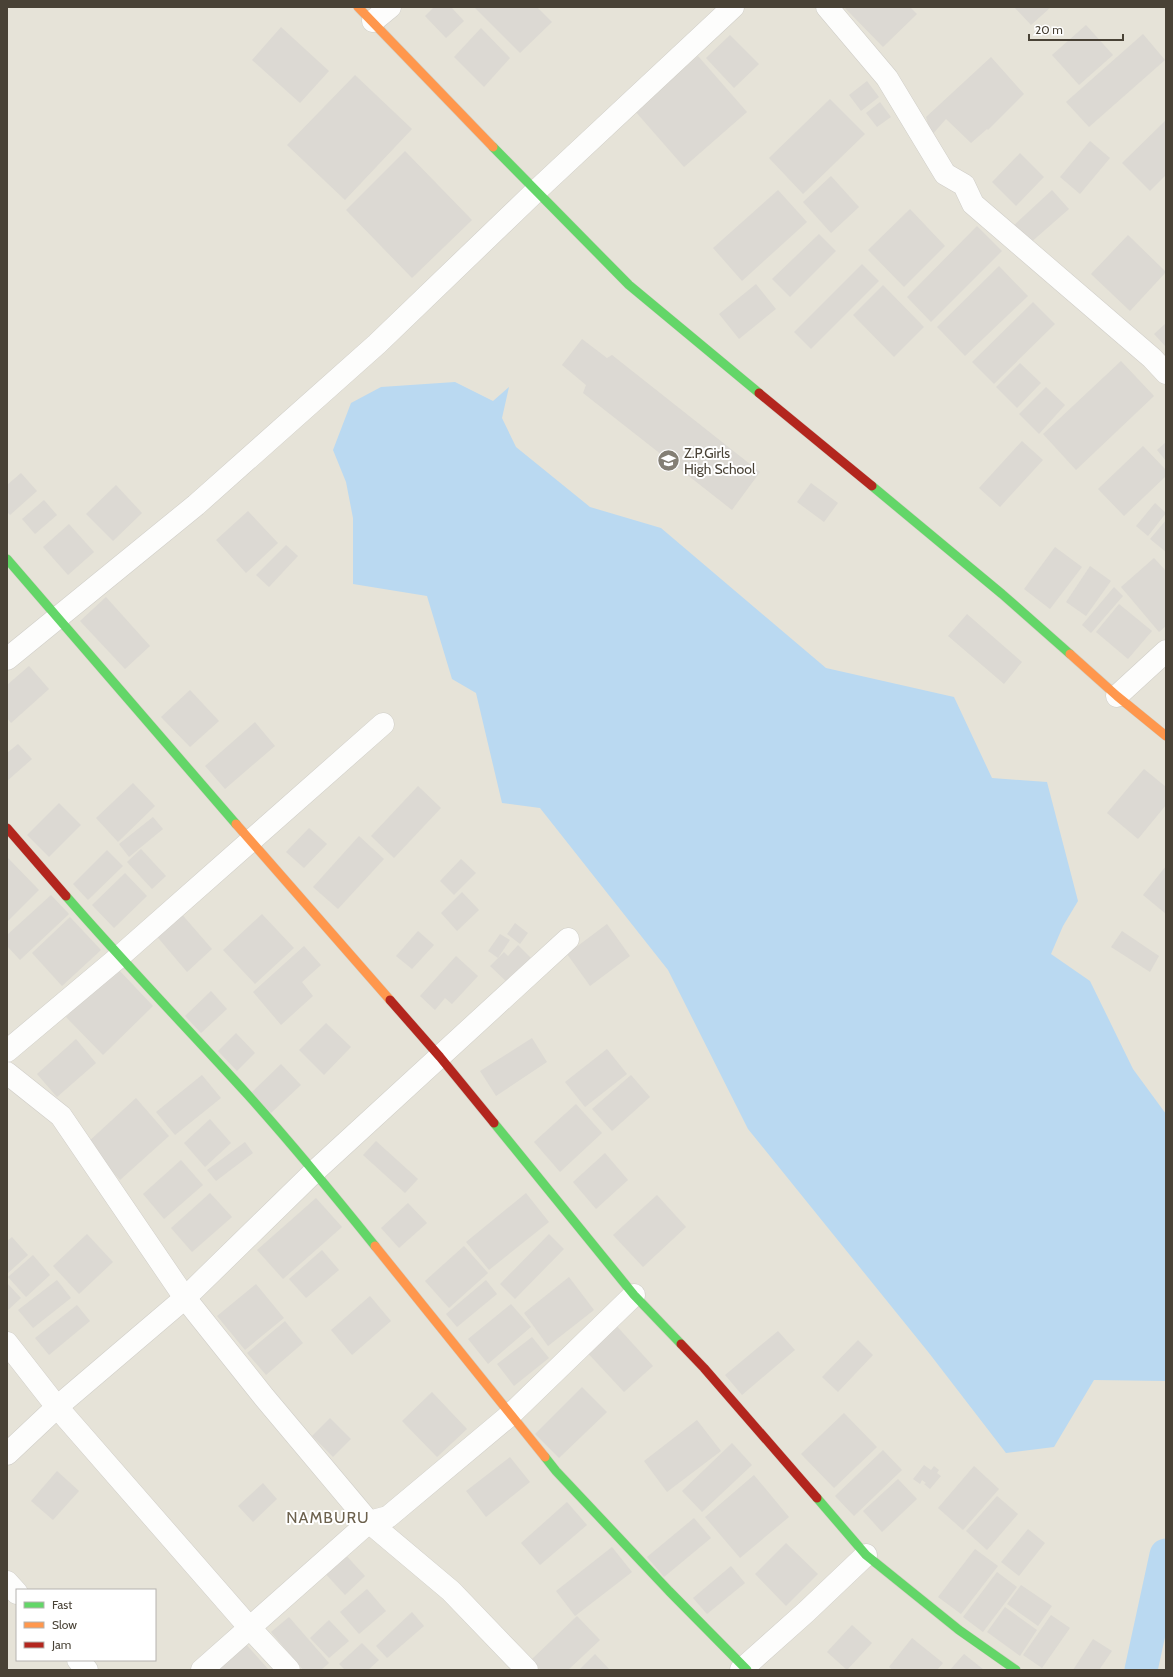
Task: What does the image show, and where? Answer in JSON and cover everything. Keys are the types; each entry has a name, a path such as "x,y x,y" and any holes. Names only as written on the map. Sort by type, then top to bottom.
{"street":[{"path":"390,7 366,14 536,191 629,285 1002,594 1117,696 1166,736"},
{"path":"7,658 196,505 377,344 536,191 733,7"},
{"path":"827,7 887,78 945,174 964,185 973,204 1152,358 1166,373"},
{"path":"7,559 251,842 440,1057 634,1294 704,1368 866,1555 959,1630 1016,1670"},
{"path":"1117,696 1166,651"},
{"path":"7,1051 119,957 251,842 382,724"},
{"path":"7,828 119,957 248,1095 315,1171 556,1471 744,1669 866,1555"},
{"path":"7,1454 57,1407 185,1298 315,1171 568,939"},
{"path":"7,1073 60,1116 185,1298 264,1397 369,1522 451,1591 527,1670"},
{"path":"202,1670 369,1522 388,1517 510,1415 634,1294"},
{"path":"7,1344 57,1407 249,1627 289,1670"},
{"path":"7,1582 16,1592"},
{"path":"79,1661 88,1670"}],"shaded area":[{"path":"7,7 1166,7 1166,1670 7,1670"}],"water":[{"path":"455,382 493,401 509,387 502,418 516,447 590,507 661,528 826,668 954,697 992,778 1047,782 1078,901 1063,926 1051,954 1090,981 1133,1069 1166,1114 1166,1381 1094,1380 1054,1447 1006,1453 929,1353 748,1129 668,970 540,808 502,803 476,693 452,679 427,596 353,584 353,518 346,482 333,450 351,403 381,387"}],"building":[{"path":"434,7 451,7 464,21 446,38 425,16"},
{"path":"474,7 537,7 552,22 520,53"},
{"path":"844,7 910,7 917,14 883,47"},
{"path":"1014,7 1051,7 1031,25"},
{"path":"1086,25 1113,55 1079,85 1052,55"},
{"path":"281,27 329,71 300,103 252,60"},
{"path":"481,28 510,58 484,87 454,57"},
{"path":"1143,34 1165,60 1089,127 1066,102"},
{"path":"730,35 759,64 734,88 706,58"},
{"path":"698,56 747,112 684,167 635,111"},
{"path":"991,57 1024,94 988,130 987,129 971,143 946,119 931,136 926,117"},
{"path":"355,75 412,129 345,200 287,145"},
{"path":"867,81 879,97 861,111 849,95"},
{"path":"830,99 865,134 803,194 769,158"},
{"path":"880,102 891,117 877,127 866,113"},
{"path":"1166,120 1166,175 1150,191 1122,163"},
{"path":"1090,141 1110,158 1080,194 1060,177"},
{"path":"405,151 472,220 412,278 346,210"},
{"path":"1020,153 1044,177 1016,206 992,182"},
{"path":"831,176 859,207 831,233 803,202"},
{"path":"778,190 807,222 742,281 713,248"},
{"path":"1052,190 1069,209 1029,244 1013,226"},
{"path":"910,209 945,246 904,287 868,250"},
{"path":"977,226 1002,251 931,322 907,297"},
{"path":"819,234 836,251 790,297 772,279"},
{"path":"1128,235 1166,272 1130,311 1091,274"},
{"path":"862,264 879,281 811,349 794,332"},
{"path":"999,266 1028,296 965,356 937,327"},
{"path":"756,284 776,309 739,339 719,314"},
{"path":"883,285 924,327 894,357 853,315"},
{"path":"1033,302 1055,324 994,384 972,362"},
{"path":"1166,323 1166,347 1154,334"},
{"path":"582,339 607,358 612,355 760,472 732,510 583,393 586,385 562,365"},
{"path":"1121,361 1154,396 1076,470 1043,434"},
{"path":"1020,363 1041,383 1017,408 996,387"},
{"path":"1046,387 1065,405 1039,434 1019,414"},
{"path":"1022,441 1043,460 1000,507 979,488"},
{"path":"1166,442 1166,461 1157,450"},
{"path":"1143,446 1166,470 1166,476 1124,516 1098,489"},
{"path":"21,473 37,491 10,515 7,512 7,485"},
{"path":"811,483 838,503 824,522 797,502"},
{"path":"116,485 142,513 113,541 86,514"},
{"path":"44,500 57,515 35,534 22,519"},
{"path":"1155,503 1166,513 1148,536 1136,526"},
{"path":"248,511 278,543 246,573 216,540"},
{"path":"1166,520 1166,552 1150,539"},
{"path":"69,524 94,552 68,575 43,547"},
{"path":"286,545 298,556 269,587 256,575"},
{"path":"1055,547 1082,567 1050,609 1024,589"},
{"path":"1154,558 1166,571 1166,626 1159,632 1121,587"},
{"path":"1090,566 1111,581 1086,616 1066,602"},
{"path":"1114,587 1123,596 1091,633 1082,625"},
{"path":"106,597 150,646 125,669 80,621"},
{"path":"1119,604 1152,631 1128,659 1096,632"},
{"path":"967,614 1022,662 1004,684 948,636"},
{"path":"29,666 49,689 11,723 7,718 7,685"},
{"path":"190,690 219,721 190,747 161,717"},
{"path":"255,722 275,746 225,789 205,766"},
{"path":"18,744 32,759 7,781 7,753"},
{"path":"1144,769 1166,787 1166,805 1138,839 1107,813"},
{"path":"133,783 155,806 118,842 96,818"},
{"path":"418,786 441,808 394,858 371,836"},
{"path":"59,803 81,825 49,857 27,835"},
{"path":"153,817 163,829 129,857 119,844"},
{"path":"309,828 327,844 304,868 286,852"},
{"path":"359,836 384,859 338,909 313,887"},
{"path":"141,849 166,876 152,889 127,862"},
{"path":"107,850 123,866 88,900 73,884"},
{"path":"7,857 39,890 7,922"},
{"path":"461,859 476,873 454,895 440,881"},
{"path":"1166,866 1166,914 1143,895"},
{"path":"125,873 147,896 114,928 92,905"},
{"path":"462,892 479,910 457,931 441,913"},
{"path":"51,895 69,914 20,960 7,946 7,935"},
{"path":"179,911 212,949 187,972 154,933"},
{"path":"262,914 294,948 255,984 223,950"},
{"path":"70,917 101,950 62,986 32,953"},
{"path":"515,923 528,933 520,944 507,934"},
{"path":"607,924 630,956 590,986 567,954"},
{"path":"418,931 434,945 412,969 396,956"},
{"path":"1122,931 1159,956 1150,972 1111,947"},
{"path":"500,934 510,940 498,958 488,951"},
{"path":"518,945 535,962 510,985 490,966 504,952 508,956"},
{"path":"304,946 321,965 302,982 313,996 281,1025 253,992"},
{"path":"456,956 478,976 452,1004 445,998 435,1010 420,996"},
{"path":"117,968 153,1006 103,1055 66,1017"},
{"path":"211,991 227,1009 201,1033 185,1016"},
{"path":"326,1023 351,1047 324,1075 299,1050"},
{"path":"236,1033 255,1053 237,1071 218,1051"},
{"path":"532,1038 547,1062 496,1096 480,1071"},
{"path":"76,1039 96,1063 57,1097 37,1074"},
{"path":"607,1049 627,1074 585,1107 565,1082"},
{"path":"281,1064 301,1085 271,1113 251,1093"},
{"path":"202,1075 221,1098 175,1135 156,1112"},
{"path":"631,1075 650,1097 612,1131 592,1109"},
{"path":"136,1098 169,1136 120,1180 87,1143"},
{"path":"576,1104 602,1133 560,1172 534,1142"},
{"path":"210,1119 231,1143 205,1167 184,1143"},
{"path":"376,1141 418,1179 405,1193 363,1155"},
{"path":"245,1142 253,1153 216,1181 207,1170"},
{"path":"605,1153 628,1180 596,1209 573,1182"},
{"path":"181,1160 203,1185 164,1219 143,1194"},
{"path":"210,1193 232,1217 192,1252 171,1228"},
{"path":"526,1193 549,1222 489,1270 466,1242"},
{"path":"657,1195 686,1227 643,1267 613,1235"},
{"path":"316,1198 342,1227 283,1279 257,1250"},
{"path":"408,1203 427,1223 399,1248 381,1228"},
{"path":"87,1234 113,1262 79,1294 53,1266"},
{"path":"549,1234 564,1249 515,1299 500,1284"},
{"path":"12,1237 28,1255 7,1274 7,1241"},
{"path":"464,1246 488,1273 449,1308 425,1281"},
{"path":"322,1250 339,1270 306,1298 289,1279"},
{"path":"33,1255 50,1275 26,1297 8,1277"},
{"path":"569,1277 594,1310 548,1346 524,1313"},
{"path":"57,1280 71,1298 33,1328 18,1310"},
{"path":"486,1280 497,1294 457,1327 446,1314"},
{"path":"7,1283 21,1298 7,1311"},
{"path":"256,1284 284,1318 245,1350 217,1316"},
{"path":"370,1296 391,1321 352,1355 331,1330"},
{"path":"511,1304 531,1327 488,1364 468,1339"},
{"path":"77,1305 90,1321 49,1355 35,1338"},
{"path":"285,1321 303,1343 266,1375 247,1353"},
{"path":"613,1322 653,1366 624,1392 584,1349"},
{"path":"778,1331 795,1350 742,1395 725,1375"},
{"path":"532,1337 549,1358 514,1386 497,1364"},
{"path":"858,1340 873,1355 838,1392 822,1377"},
{"path":"582,1387 607,1412 559,1458 535,1434"},
{"path":"432,1392 467,1429 437,1457 402,1421"},
{"path":"844,1413 877,1447 834,1488 801,1454"},
{"path":"330,1418 351,1439 333,1457 312,1436"},
{"path":"697,1420 721,1451 667,1492 644,1461"},
{"path":"732,1443 752,1465 702,1512 682,1491"},
{"path":"883,1450 902,1470 854,1516 835,1496"},
{"path":"510,1457 530,1482 486,1517 466,1491"},
{"path":"924,1465 931,1470 934,1466 939,1470 937,1473 941,1476 930,1489 922,1480 920,1484 913,1479"},
{"path":"974,1466 999,1489 963,1530 938,1508"},
{"path":"57,1471 79,1491 53,1520 31,1501"},
{"path":"754,1475 789,1517 740,1558 705,1517"},
{"path":"898,1479 917,1499 882,1532 863,1511"},
{"path":"263,1483 277,1499 253,1522 238,1506"},
{"path":"997,1496 1018,1514 987,1550 966,1531"},
{"path":"567,1502 587,1525 540,1565 521,1543"},
{"path":"694,1518 711,1538 664,1577 647,1557"},
{"path":"1028,1529 1045,1543 1019,1576 1001,1562"},
{"path":"786,1543 818,1574 786,1606 755,1574"},
{"path":"612,1547 632,1572 575,1616 556,1591"},
{"path":"975,1549 998,1566 961,1614 938,1597"},
{"path":"342,1551 365,1576 345,1595 322,1570"},
{"path":"731,1566 745,1583 707,1614 693,1598"},
{"path":"997,1572 1017,1587 983,1632 963,1617"},
{"path":"1021,1585 1052,1606 1038,1626 1007,1604"},
{"path":"367,1589 386,1611 359,1634 340,1612"},
{"path":"1005,1607 1037,1630 1020,1656 987,1632"},
{"path":"412,1612 424,1626 387,1658 376,1646"},
{"path":"1051,1615 1070,1628 1042,1668 1023,1655"},
{"path":"577,1616 600,1640 568,1670 541,1670 531,1660"},
{"path":"289,1617 329,1663 321,1670 303,1670 271,1632"},
{"path":"329,1620 349,1641 329,1658 310,1638"},
{"path":"852,1625 872,1643 847,1670 827,1652"},
{"path":"912,1638 943,1663 937,1670 893,1670 889,1667"},
{"path":"1093,1639 1112,1651 1099,1670 1073,1670"},
{"path":"244,1642 269,1670 212,1670"},
{"path":"362,1643 379,1660 368,1670 345,1670 339,1664"},
{"path":"595,1654 610,1670 579,1670"},
{"path":"964,1654 984,1670 950,1670"}],"waterway":[{"path":"1141,1670 1166,1555"}],"traffic: fast":[{"path":"493,147 629,285 759,393"},
{"path":"872,486 1002,594 1070,654"},
{"path":"7,559 236,824"},
{"path":"66,896 264,1113 375,1246"},
{"path":"494,1123 634,1295 681,1344"},
{"path":"545,1457 556,1471 669,1591 747,1670"},
{"path":"817,1498 866,1555 959,1630 1016,1670"}],"traffic: slow":[{"path":"358,7 493,147"},
{"path":"1070,654 1117,696 1166,736"},
{"path":"236,824 390,1000"},
{"path":"375,1246 545,1457"}],"traffic: jam":[{"path":"759,393 872,486"},
{"path":"7,828 66,896"},
{"path":"390,1000 440,1057 494,1123"},
{"path":"681,1344 704,1368 817,1498"}],"place":[{"name":"Z.P.Girls High School","path":"668,461"}],"district":[{"name":"NAMBURU","path":"328,1517"}]}
